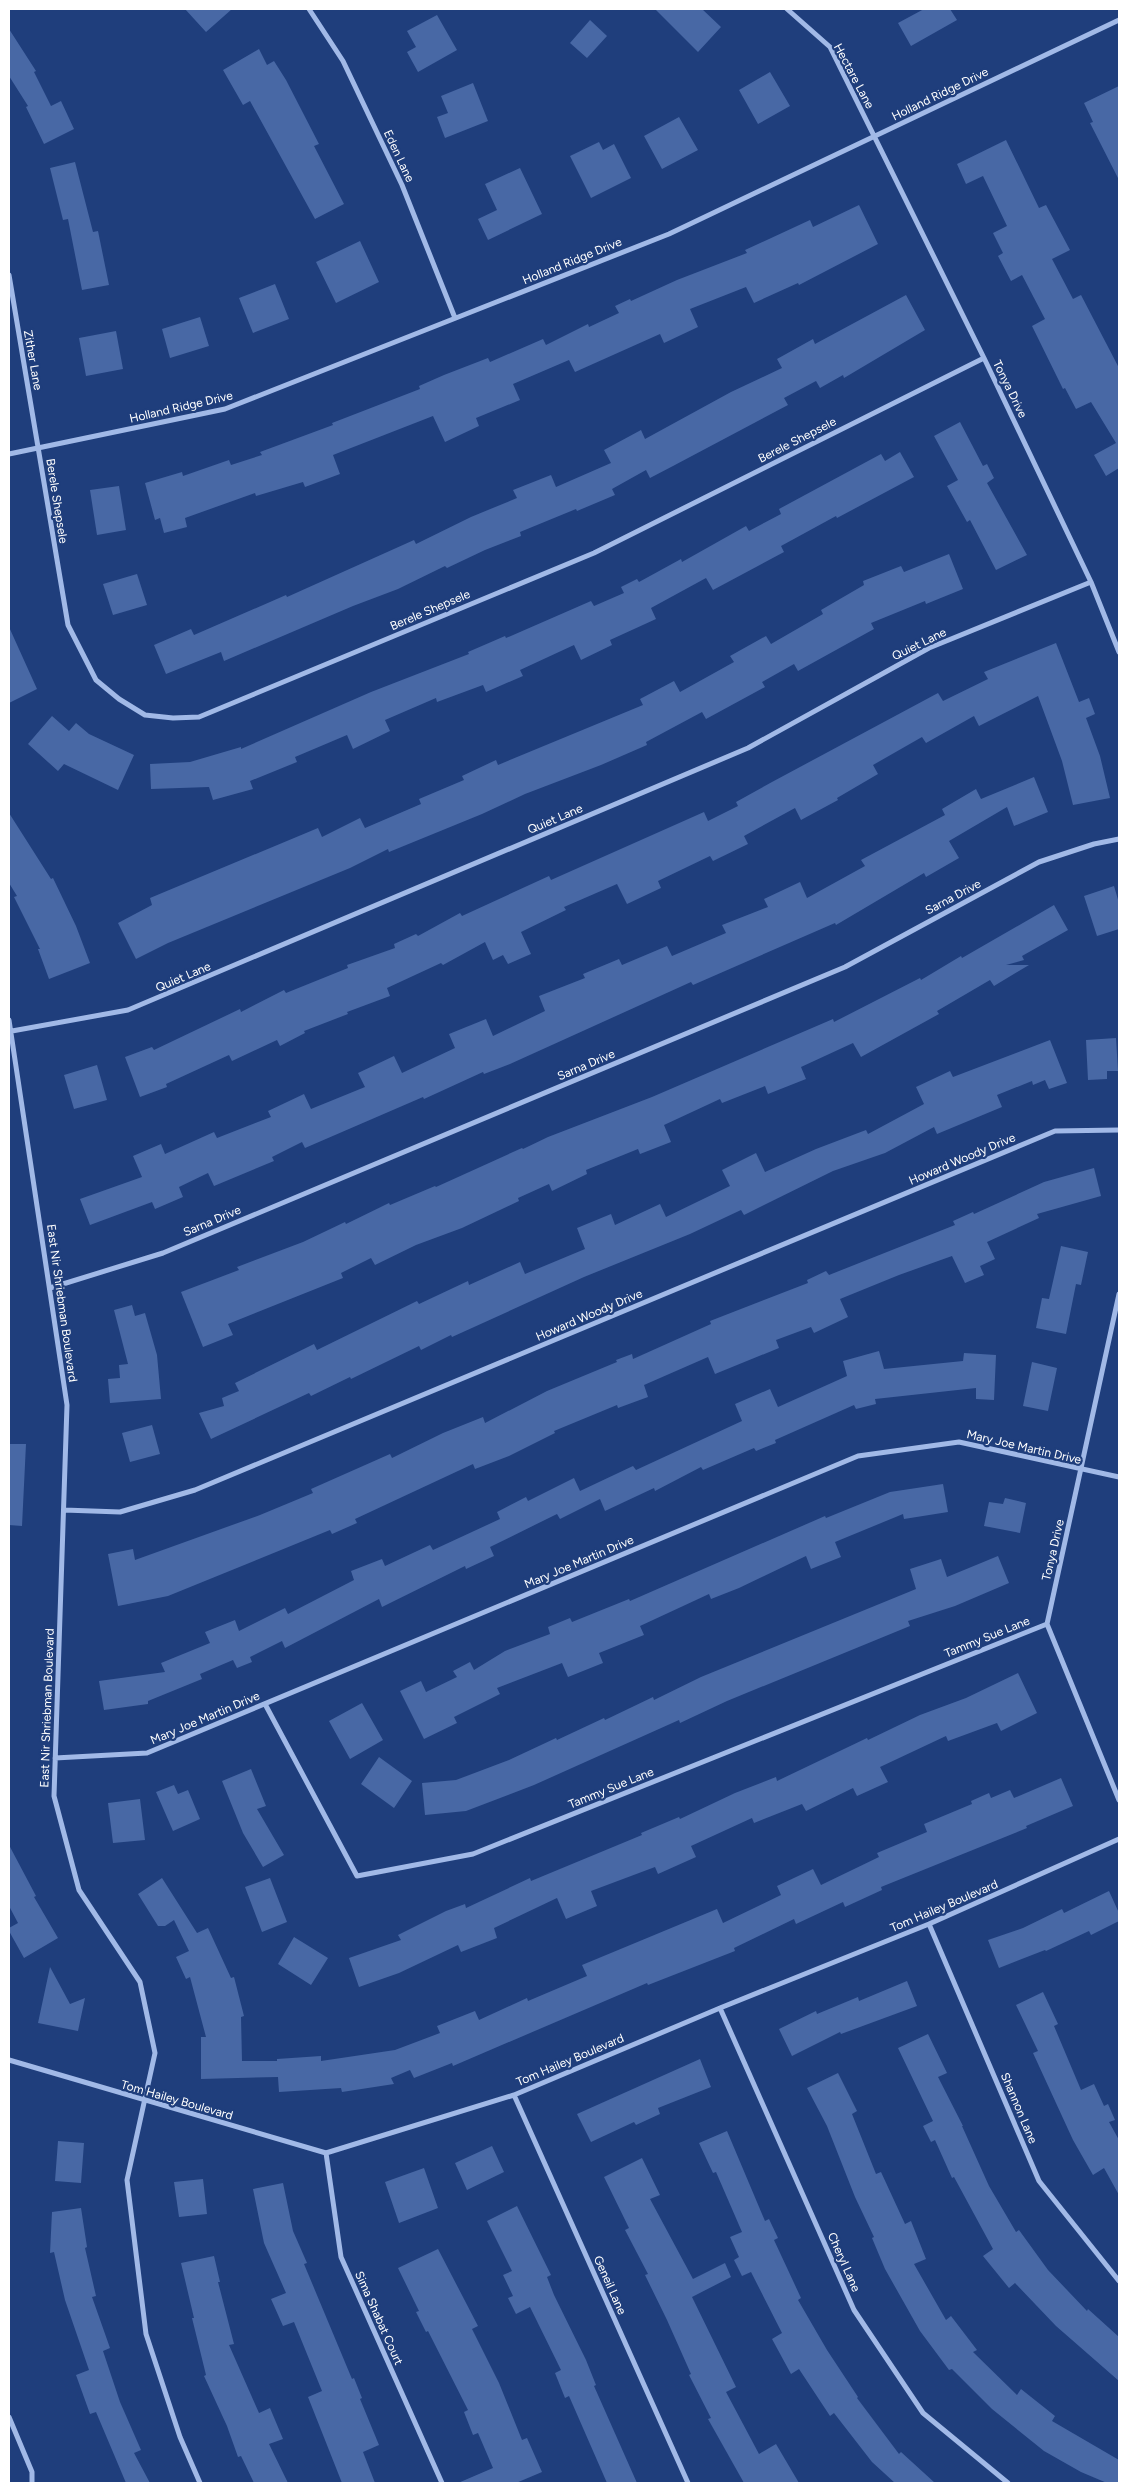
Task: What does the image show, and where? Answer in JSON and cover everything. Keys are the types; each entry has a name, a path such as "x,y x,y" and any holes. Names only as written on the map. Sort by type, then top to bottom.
{"street":[{"name":"Eden Lane","path":"309,9 343,60 394,167 455,318"},
{"name":"Hectare Lane","path":"787,9 830,47 874,137"},
{"name":"Holland Ridge Drive","path":"9,454 225,410 669,234 1119,20"},
{"name":"Tonya Drive","path":"874,137 984,358 1091,582 1119,652"},
{"name":"Zither Lane","path":"9,275 38,449"},
{"name":"Berele Shepsele","path":"38,449 68,625 96,680 119,699 145,714 173,718 200,717 594,553 984,358"},
{"name":"Quiet Lane","path":"12,1031 128,1010 748,748 929,648 1091,582"},
{"name":"Sarna Drive","path":"50,1288 163,1253 845,968 1039,862 1094,844 1119,839"},
{"name":"East Nir Shriebman Boulevard","path":"9,1020 67,1405 54,1796 79,1890 140,1982 156,2053 143,2101 128,2180 146,2334 180,2437 200,2483"},
{"name":"Howard Woody Drive","path":"64,1510 120,1512 195,1490 1056,1131 1119,1130"},
{"name":"Tonya Drive","path":"1047,1624 1119,1294"},
{"name":"Mary Joe Martin Drive","path":"55,1758 147,1753 858,1456 959,1442 1119,1477"},
{"name":"Tammy Sue Lane","path":"265,1704 357,1876 473,1854 1047,1624"},
{"path":"1047,1624 1119,1800"},
{"name":"Tom Hailey Boulevard","path":"9,2060 143,2101 326,2153 514,2095 720,2008 929,1924 1119,1840"},
{"name":"Shannon Lane","path":"929,1924 1039,2181 1119,2281"},
{"name":"Cheryl Lane","path":"720,2008 854,2310 922,2413 1008,2483"},
{"name":"Geneil Lane","path":"514,2095 688,2483"},
{"name":"Sima Shabat Court","path":"326,2153 341,2257 442,2483"},
{"path":"9,2417 32,2472 32,2483"}],"building":[{"path":"185,9 232,9 206,32"},
{"path":"655,9 702,9 721,27 698,52"},
{"path":"924,9 950,9 957,20 911,46 898,23"},
{"path":"437,15 457,50 418,72 407,52 416,47 407,31"},
{"path":"590,20 607,36 587,58 570,43"},
{"path":"9,29 36,71 34,72 51,106 61,101 74,129 44,144 26,107 28,106 9,76"},
{"path":"259,49 267,65 274,61 286,80 319,144 314,146 344,204 315,219 250,101 243,105 223,70"},
{"path":"770,72 790,106 758,124 739,90"},
{"path":"473,83 488,121 445,138 437,117 448,113 441,96"},
{"path":"1119,86 1119,180 1090,123 1093,122 1084,103"},
{"path":"679,117 698,150 662,169 644,136"},
{"path":"1006,140 1039,208 1046,205 1070,250 1052,259 1073,299 1081,295 1119,368 1119,468 1106,476 1094,455 1116,443 1091,402 1076,409 1065,388 1063,389 1032,326 1045,319 1022,275 1011,281 998,256 1003,253 993,233 1007,226 983,176 966,184 957,164"},
{"path":"599,142 603,150 614,144 631,178 591,198 570,156"},
{"path":"75,162 93,232 98,231 109,285 82,290 68,219 63,220 50,168"},
{"path":"520,168 542,214 488,240 478,219 497,210 485,184"},
{"path":"859,205 878,244 799,285 798,283 754,303 746,287 690,309 698,327 664,343 660,334 575,372 569,360 513,384 520,400 476,418 479,426 445,442 433,416 333,455 340,474 305,487 303,482 256,496 255,493 185,518 187,527 164,533 160,518 155,520 145,483 182,472 183,476 229,460 231,465 262,455 260,452 333,425 332,423 420,389 419,386 444,375 488,358 490,362 543,339 546,345 588,324 589,327 619,313 615,306 630,299 631,301 677,280 747,253 745,250 810,220 813,227"},
{"path":"360,241 379,282 336,303 316,262"},
{"path":"275,284 289,319 253,333 239,298"},
{"path":"906,295 925,330 844,378 843,375 820,388 816,381 784,398 788,405 650,478 646,470 612,489 615,495 520,532 521,536 447,568 445,566 398,589 224,661 221,652 166,674 154,645 191,629 194,635 286,595 287,597 414,540 416,544 471,517 517,498 513,490 551,475 556,487 611,463 604,450 641,430 645,439 731,392 782,368 777,359 813,339 815,344"},
{"path":"200,317 209,346 170,358 162,329"},
{"path":"116,331 123,369 86,376 79,338"},
{"path":"960,422 983,466 987,464 994,478 987,483 1027,555 996,570 970,520 967,522 947,486 958,480 934,436"},
{"path":"900,452 914,477 781,546 784,552 713,590 706,578 651,608 656,619 610,640 612,645 581,660 574,645 520,670 523,676 486,692 483,685 437,702 436,698 385,720 390,731 353,749 347,735 295,757 297,762 250,781 253,789 213,800 209,787 151,789 150,764 190,762 241,747 241,749 371,692 469,654 468,652 505,636 506,638 591,601 594,606 624,593 621,587 637,579 639,582 681,559 682,562 746,526 749,531 781,514 779,509 881,454 885,461"},
{"path":"119,486 126,530 97,535 90,490"},
{"path":"949,554 963,589 926,604 925,601 871,623 874,629 798,671 794,664 762,682 765,687 706,719 702,712 646,742 647,745 389,852 388,849 350,868 168,943 136,959 118,923 152,905 150,898 318,828 322,837 360,818 365,828 421,804 419,799 464,780 462,776 496,760 498,765 643,705 640,699 674,681 680,692 734,662 730,656 766,636 771,644 823,614 821,610 864,585 863,581 901,566 904,572"},
{"path":"137,574 147,605 113,615 103,584"},
{"path":"9,627 37,689 9,703"},
{"path":"1056,643 1079,702 1089,698 1095,714 1086,718 1100,756 1110,798 1073,805 1062,761 1038,696 979,726 974,716 926,743 922,737 873,765 878,774 837,798 838,800 801,820 795,808 744,836 748,844 713,861 710,856 658,881 661,888 627,904 617,884 564,907 566,910 521,932 531,954 508,964 503,955 493,960 485,942 443,965 441,963 387,988 390,996 304,1031 305,1033 280,1046 277,1040 232,1061 229,1055 166,1084 167,1087 140,1097 125,1057 152,1047 154,1050 240,1009 241,1012 284,990 286,993 348,968 347,965 395,948 394,944 416,934 418,936 460,913 462,916 549,876 551,880 704,812 708,821 738,806 736,802 938,693 943,701 988,679 984,672"},
{"path":"52,716 69,731 76,723 89,734 134,755 118,790 64,764 58,771 28,744"},
{"path":"1034,777 1048,812 1014,826 1007,807 949,841 959,858 926,877 924,873 836,925 835,923 693,985 691,982 510,1064 484,1074 483,1072 424,1099 423,1097 305,1148 302,1142 272,1157 274,1161 214,1186 208,1173 179,1187 183,1197 155,1209 152,1202 90,1225 80,1199 142,1177 133,1156 161,1144 165,1154 214,1132 217,1138 271,1117 268,1111 304,1094 311,1109 365,1087 358,1073 394,1056 402,1073 455,1048 449,1034 486,1019 493,1036 545,1011 539,996 585,978 583,974 619,959 622,965 667,946 672,956 726,933 722,925 768,907 764,899 800,882 807,898 865,866 861,860 945,815 942,809 976,789 981,799"},
{"path":"9,813 51,879 53,878 76,926 90,963 49,979 38,949 40,949 14,897 17,896 9,883"},
{"path":"1114,886 1119,903 1119,929 1097,936 1084,896"},
{"path":"1054,905 1068,930 1022,956 1024,960 1006,965 1029,965 994,986 990,980 937,1011 939,1014 861,1057 853,1043 801,1067 806,1079 768,1094 765,1086 722,1103 720,1099 664,1125 671,1142 640,1154 638,1149 586,1170 587,1174 552,1191 549,1184 518,1198 519,1201 462,1228 416,1245 375,1265 371,1258 341,1273 343,1278 228,1324 233,1335 203,1347 181,1292 239,1270 237,1267 303,1242 345,1222 346,1224 389,1203 390,1205 436,1187 522,1148 652,1097 833,1019 834,1022 920,978 921,980"},
{"path":"1116,1038 1118,1071 1107,1071 1107,1079 1088,1080 1086,1040"},
{"path":"1050,1040 1067,1083 1049,1089 1045,1080 1033,1085 1032,1081 997,1095 1002,1107 937,1134 934,1127 885,1153 833,1171 744,1215 741,1210 690,1234 584,1277 452,1337 451,1335 421,1350 419,1346 351,1379 350,1377 311,1396 309,1393 211,1439 199,1413 224,1406 222,1398 239,1391 235,1383 314,1344 317,1350 417,1301 419,1304 468,1281 469,1285 520,1262 525,1274 585,1249 577,1228 611,1214 615,1225 660,1204 666,1217 730,1186 722,1170 756,1153 765,1172 816,1149 866,1130 868,1134 924,1104 916,1087 950,1071 953,1077"},
{"path":"97,1065 107,1100 74,1109 64,1075"},
{"path":"1094,1168 1101,1196 1037,1214 1039,1218 987,1242 995,1259 980,1266 984,1275 965,1283 952,1256 899,1275 840,1299 848,1317 814,1333 811,1327 776,1340 779,1348 715,1374 708,1357 644,1385 648,1397 618,1408 617,1405 554,1431 555,1433 509,1456 475,1469 473,1464 355,1519 357,1523 332,1534 330,1530 168,1596 118,1606 108,1554 133,1549 135,1560 260,1515 313,1493 311,1489 390,1454 392,1458 443,1433 483,1417 485,1423 547,1391 617,1362 616,1360 632,1354 633,1359 711,1324 710,1321 808,1283 807,1280 826,1271 829,1275 955,1225 953,1221 973,1212 974,1214 1044,1182"},
{"path":"1061,1246 1088,1252 1081,1285 1076,1284 1066,1334 1036,1328 1042,1298 1049,1299"},
{"path":"132,1305 135,1316 145,1313 157,1355 161,1399 110,1403 108,1379 120,1378 119,1365 128,1364 114,1310"},
{"path":"879,1351 884,1369 963,1361 964,1353 996,1355 994,1400 976,1399 976,1388 875,1399 876,1404 856,1409 854,1405 775,1440 776,1443 756,1451 754,1448 703,1470 701,1467 655,1491 654,1488 605,1511 600,1499 560,1519 557,1514 490,1547 494,1556 466,1569 465,1566 382,1607 379,1599 285,1648 282,1641 250,1657 252,1662 237,1668 233,1660 200,1674 202,1679 148,1701 148,1704 104,1710 99,1681 165,1672 161,1663 210,1643 205,1632 235,1620 239,1631 285,1608 288,1614 354,1580 351,1571 382,1559 385,1566 430,1545 433,1550 500,1519 497,1512 526,1497 528,1501 574,1478 580,1491 633,1466 636,1470 742,1421 735,1404 770,1389 778,1407 847,1376 843,1361"},
{"path":"1032,1362 1057,1368 1048,1411 1023,1406"},
{"path":"152,1425 160,1454 130,1462 122,1433"},
{"path":"9,1444 26,1444 22,1526 9,1525"},
{"path":"943,1484 948,1512 904,1519 903,1514 835,1542 841,1557 811,1569 806,1556 739,1588 711,1599 709,1594 640,1626 644,1635 599,1653 603,1663 568,1677 562,1663 497,1688 500,1694 454,1717 457,1723 424,1739 400,1691 421,1681 426,1692 457,1677 453,1671 470,1662 474,1670 505,1651 550,1634 548,1627 570,1618 572,1622 629,1599 630,1601 825,1516 826,1518 890,1492"},
{"path":"1005,1498 1026,1503 1020,1533 984,1526 989,1502 1003,1504"},
{"path":"998,1556 1009,1583 955,1606 908,1621 910,1626 727,1701 680,1723 679,1720 534,1785 466,1811 425,1815 422,1783 456,1780 509,1760 604,1718 605,1720 653,1697 654,1700 701,1677 916,1589 910,1569 941,1559 947,1577"},
{"path":"1018,1673 1037,1713 1001,1731 997,1723 948,1741 946,1736 880,1767 888,1782 857,1796 853,1788 806,1811 802,1804 754,1823 752,1818 691,1846 696,1857 658,1874 655,1867 591,1891 597,1906 566,1919 557,1898 494,1928 497,1938 461,1952 458,1945 399,1973 359,1987 349,1958 401,1940 398,1935 446,1911 465,1904 466,1908 530,1878 531,1881 642,1835 641,1833 679,1817 680,1819 735,1793 776,1777 777,1781 867,1738 868,1740 920,1715 966,1698"},
{"path":"362,1703 383,1740 350,1759 329,1721"},
{"path":"379,1757 412,1781 394,1808 361,1784"},
{"path":"251,1769 266,1806 257,1809 284,1855 263,1867 243,1833 222,1781"},
{"path":"1061,1778 1073,1806 1026,1826 1027,1828 881,1887 882,1890 845,1907 843,1902 796,1924 794,1919 734,1948 735,1951 648,1985 647,1983 453,2066 452,2063 414,2078 410,2070 391,2078 394,2084 342,2092 341,2088 279,2092 278,2077 201,2079 201,2037 206,2037 190,1977 186,1979 176,1957 189,1951 174,1920 165,1926 158,1926 138,1894 162,1878 197,1933 208,1928 231,1978 234,1977 244,2016 241,2017 242,2061 277,2061 277,2059 321,2056 321,2061 395,2050 440,2033 437,2026 475,2011 479,2020 527,1998 528,2001 587,1976 582,1965 717,1909 723,1923 781,1895 777,1886 813,1869 821,1885 879,1857 877,1853 927,1832 924,1824 972,1804 971,1801 989,1793 991,1798 1010,1790 1014,1798"},
{"path":"174,1785 178,1794 188,1790 200,1819 173,1831 156,1792"},
{"path":"140,1799 145,1840 113,1843 108,1803"},
{"path":"9,1845 36,1896 34,1897 58,1938 24,1958 9,1931 9,1928 18,1923 9,1906"},
{"path":"270,1878 287,1922 262,1932 245,1887"},
{"path":"1109,1891 1119,1913 1119,1921 1091,1935 1089,1931 1046,1951 999,1968 988,1940 1023,1928 1062,1909 1064,1913"},
{"path":"294,1937 328,1958 311,1985 278,1964"},
{"path":"50,1967 70,2004 85,1998 78,2031 38,2023"},
{"path":"907,1981 917,2006 841,2034 840,2032 792,2056 779,2029 816,2011 817,2014 858,1997 859,2001"},
{"path":"1043,1992 1058,2024 1054,2026 1081,2090 1094,2084 1104,2106 1108,2104 1115,2120 1109,2122 1119,2140 1119,2195 1104,2168 1093,2175 1073,2140 1033,2053 1038,2051 1016,2005"},
{"path":"928,2034 947,2073 938,2077 963,2126 989,2186 1016,2232 1019,2230 1048,2270 1087,2311 1088,2309 1119,2337 1119,2381 1056,2326 1015,2283 1009,2288 983,2256 993,2249 954,2177 952,2178 935,2140 931,2142 923,2126 933,2121 898,2048"},
{"path":"700,2059 711,2087 658,2108 660,2114 636,2125 634,2122 591,2142 577,2114"},
{"path":"838,2073 857,2111 852,2114 876,2174 881,2172 905,2224 911,2221 926,2259 914,2264 946,2320 951,2316 977,2350 973,2352 1017,2395 1021,2389 1055,2416 1052,2421 1119,2460 1119,2483 1107,2483 1081,2472 1044,2451 992,2409 952,2369 949,2370 920,2331 885,2269 872,2238 874,2237 855,2197 827,2126 807,2088"},
{"path":"727,2131 765,2221 769,2219 778,2238 774,2240 801,2298 798,2300 827,2350 857,2398 899,2454 901,2452 935,2483 895,2483 872,2462 834,2413 830,2416 799,2369 791,2374 772,2339 782,2333 751,2272 742,2276 734,2260 739,2257 730,2237 742,2232 716,2172 713,2173 699,2143"},
{"path":"58,2141 84,2143 81,2183 55,2181"},
{"path":"492,2146 504,2172 467,2190 455,2163"},
{"path":"642,2158 660,2195 650,2199 693,2279 725,2263 731,2277 692,2297 736,2387 726,2392 759,2454 776,2444 799,2483 744,2483 708,2419 711,2418 689,2375 691,2374 645,2275 648,2274 625,2230 629,2228 604,2177"},
{"path":"424,2168 438,2208 399,2223 385,2182"},
{"path":"203,2179 207,2214 179,2217 174,2182"},
{"path":"283,2183 293,2231 307,2263 304,2264 352,2379 354,2378 362,2398 360,2399 379,2445 363,2452 375,2483 342,2483 308,2397 322,2391 294,2322 283,2326 271,2299 286,2293 264,2243 253,2189"},
{"path":"517,2206 551,2275 547,2277 554,2295 586,2360 596,2385 594,2386 637,2483 607,2483 569,2396 565,2398 555,2373 561,2370 530,2307 516,2314 508,2298 513,2296 503,2275 512,2271 487,2221"},
{"path":"81,2208 87,2247 85,2248 96,2296 92,2297 110,2348 103,2351 120,2402 141,2450 134,2453 150,2483 126,2483 96,2412 90,2414 76,2375 89,2370 65,2300 54,2252 50,2253 52,2212"},
{"path":"438,2249 478,2326 472,2329 499,2383 522,2440 527,2438 542,2472 516,2483 458,2483 493,2468 478,2433 473,2435 464,2412 468,2410 428,2331 426,2332 416,2312 419,2311 398,2268"},
{"path":"214,2256 220,2282 218,2282 234,2344 229,2345 259,2413 270,2408 283,2439 269,2444 288,2483 254,2483 241,2456 238,2457 227,2426 204,2376 206,2375 181,2263"}]}
